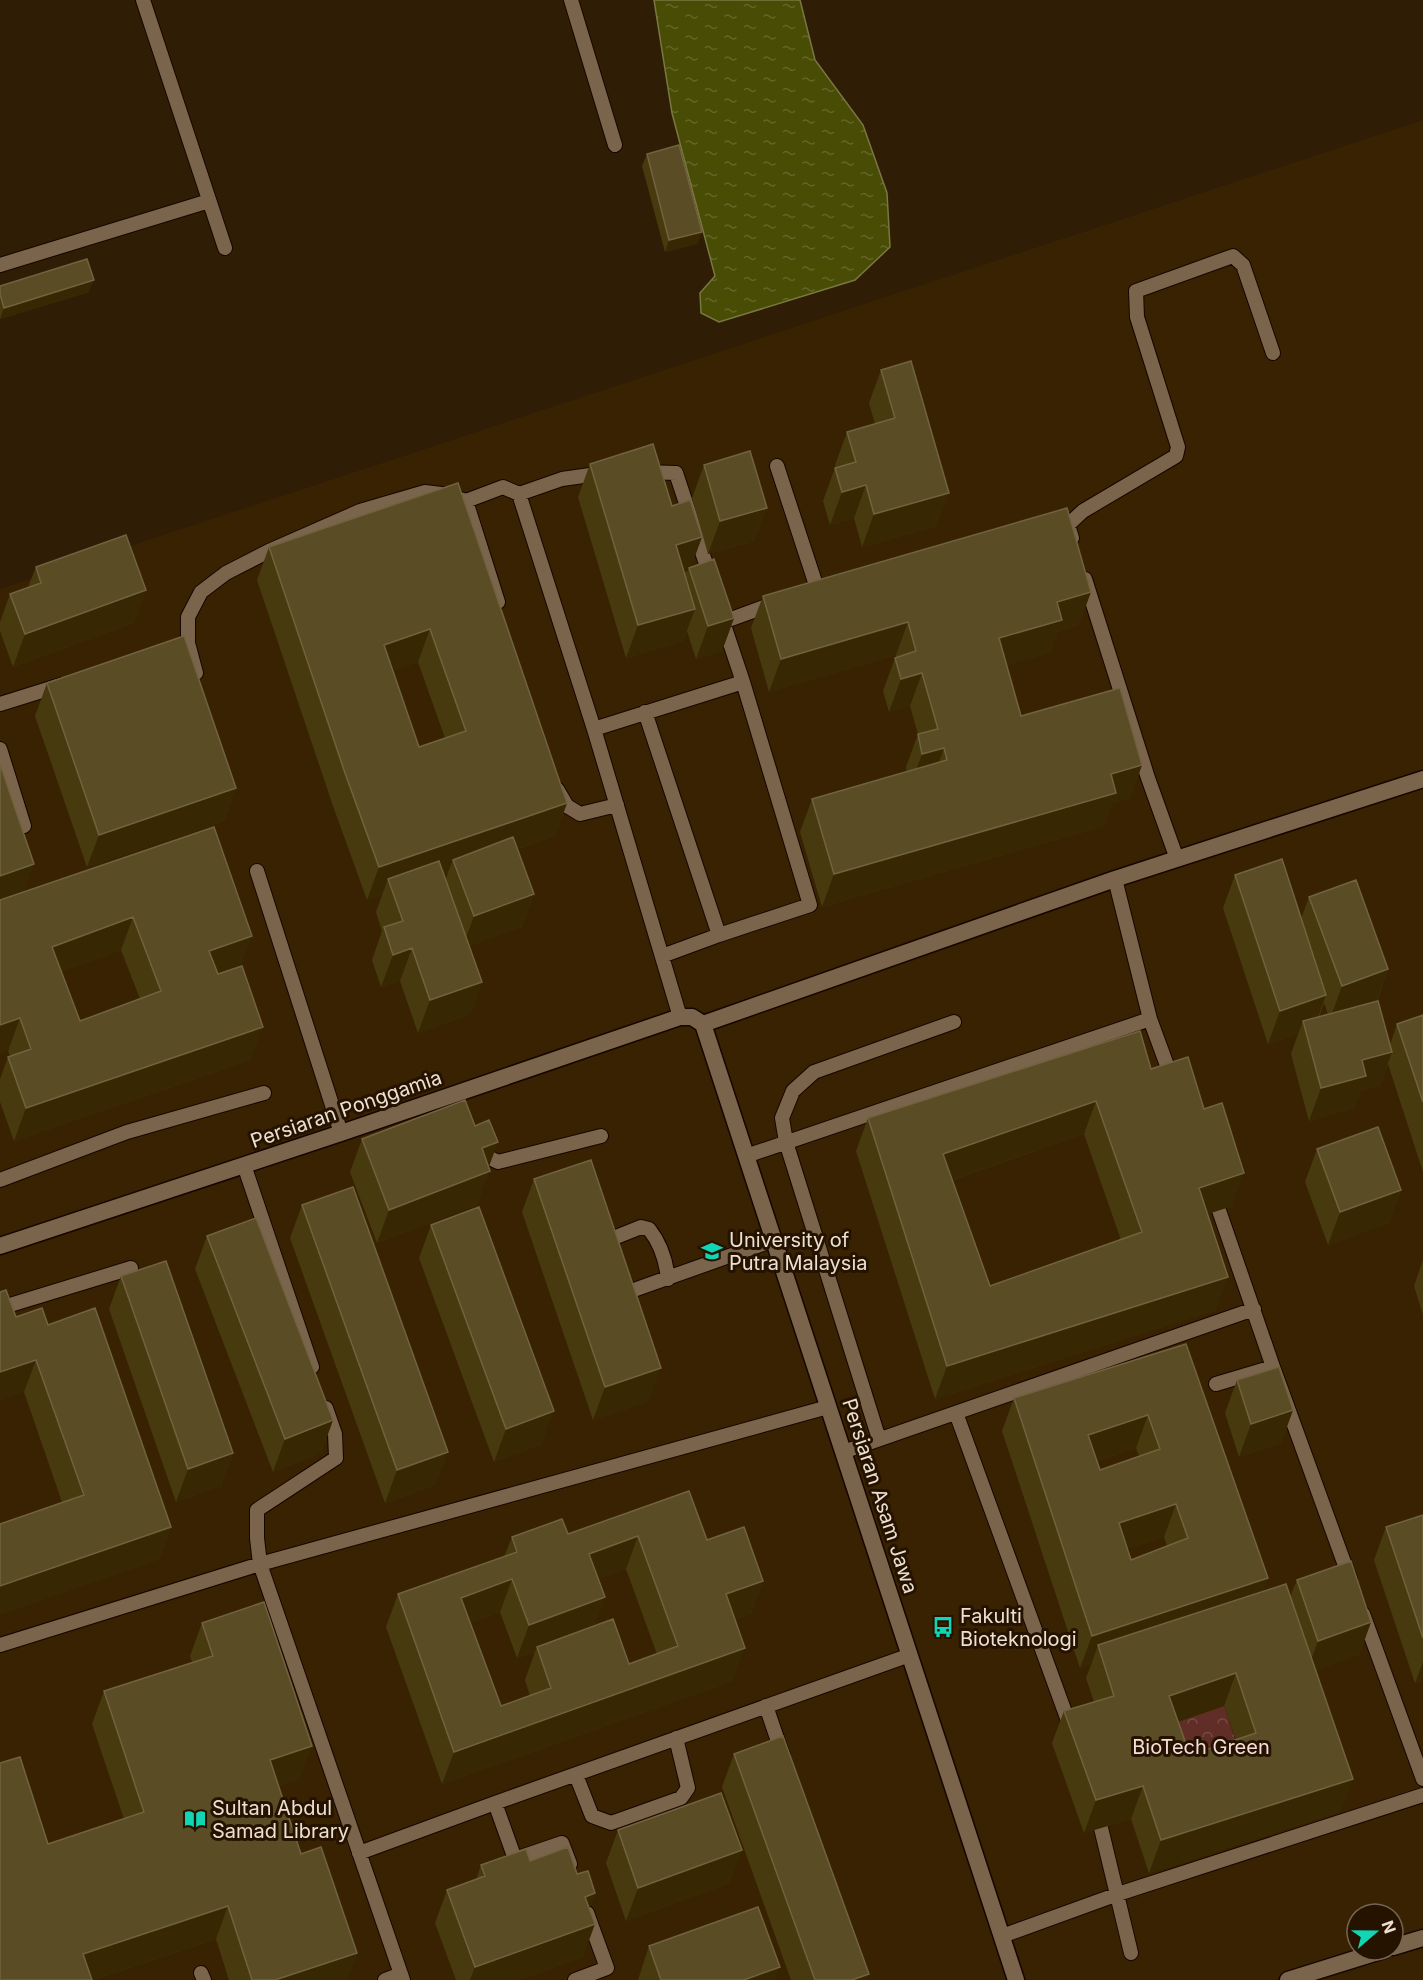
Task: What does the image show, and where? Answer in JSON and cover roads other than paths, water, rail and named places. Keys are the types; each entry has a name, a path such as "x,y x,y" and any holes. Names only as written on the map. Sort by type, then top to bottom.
{"street":[{"path":"680,1017 692,1017 703,1024 1115,879 1423,780"},
{"name":"Persiaran Ponggamia","path":"0,1246 341,1133 449,1102 680,1017"},
{"name":"Persiaran Asam Jawa","path":"703,1024 1017,1980"},
{"path":"1405,1943 1423,1938"},
{"path":"1288,1980 1346,1962"}],"lane":[{"path":"143,0 225,248"},
{"path":"571,0 615,145"},
{"path":"0,265 209,201"},
{"path":"1075,547 1068,525 1083,511 1176,456 1178,447 1137,317 1136,291 1233,256 1243,264 1273,352"},
{"path":"662,956 810,905 723,622 817,588 777,466"},
{"path":"200,688 182,645 188,617 201,592 226,573 243,564 360,511 425,492 449,495 466,501 503,487 519,494 562,479 619,472 676,472 711,579"},
{"path":"519,494 594,729 680,1017"},
{"path":"466,501 502,613"},
{"path":"1082,569 1148,777 1177,860"},
{"path":"0,704 77,679"},
{"path":"594,729 743,682"},
{"path":"645,712 719,935"},
{"path":"0,749 24,826"},
{"path":"551,770 558,793 567,806 580,814 617,805"},
{"path":"257,871 341,1133"},
{"path":"1115,879 1150,1019 1178,1097"},
{"path":"746,1156 1150,1019"},
{"path":"879,1439 786,1142 782,1118 793,1091 814,1072 954,1022"},
{"path":"0,1180 127,1132 264,1093"},
{"path":"474,1142 486,1156 498,1162 602,1136"},
{"path":"244,1166 316,1378"},
{"path":"1206,1175 1273,1367 1423,1779"},
{"path":"605,1259 600,1243 641,1227 649,1228 657,1239 666,1262 668,1279"},
{"path":"611,1278 618,1292 632,1291 774,1240"},
{"path":"0,1308 131,1268"},
{"path":"843,1452 1254,1309"},
{"path":"1216,1384 1273,1367"},
{"path":"323,1400 335,1434 336,1458 257,1510 257,1538 260,1564 402,1977 385,1980"},
{"path":"0,1645 260,1564 828,1407"},
{"path":"956,1413 1074,1737"},
{"path":"359,1853 910,1655"},
{"path":"766,1706 788,1772"},
{"path":"576,1774 592,1816 611,1823 681,1798 688,1788 676,1738"},
{"path":"1002,1936 1118,1894 1423,1795"},
{"path":"495,1803 515,1859 562,1843 573,1874"},
{"path":"1101,1828 1131,1953"},
{"path":"575,1980 607,1968 581,1895"}],"water":[{"path":"654,0 800,0 815,60 863,125 887,193 890,247 855,280 719,322 701,313 700,293 715,276 672,113"}],"place":[{"name":"University of Putra Malaysia","path":"712,1251"},
{"name":"Fakulti Bioteknologi","path":"943,1627"},
{"name":"Sultan Abdul Samad Library","path":"195,1819"}],"park label":[{"name":"BioTech Green","path":"1201,1747"}]}
